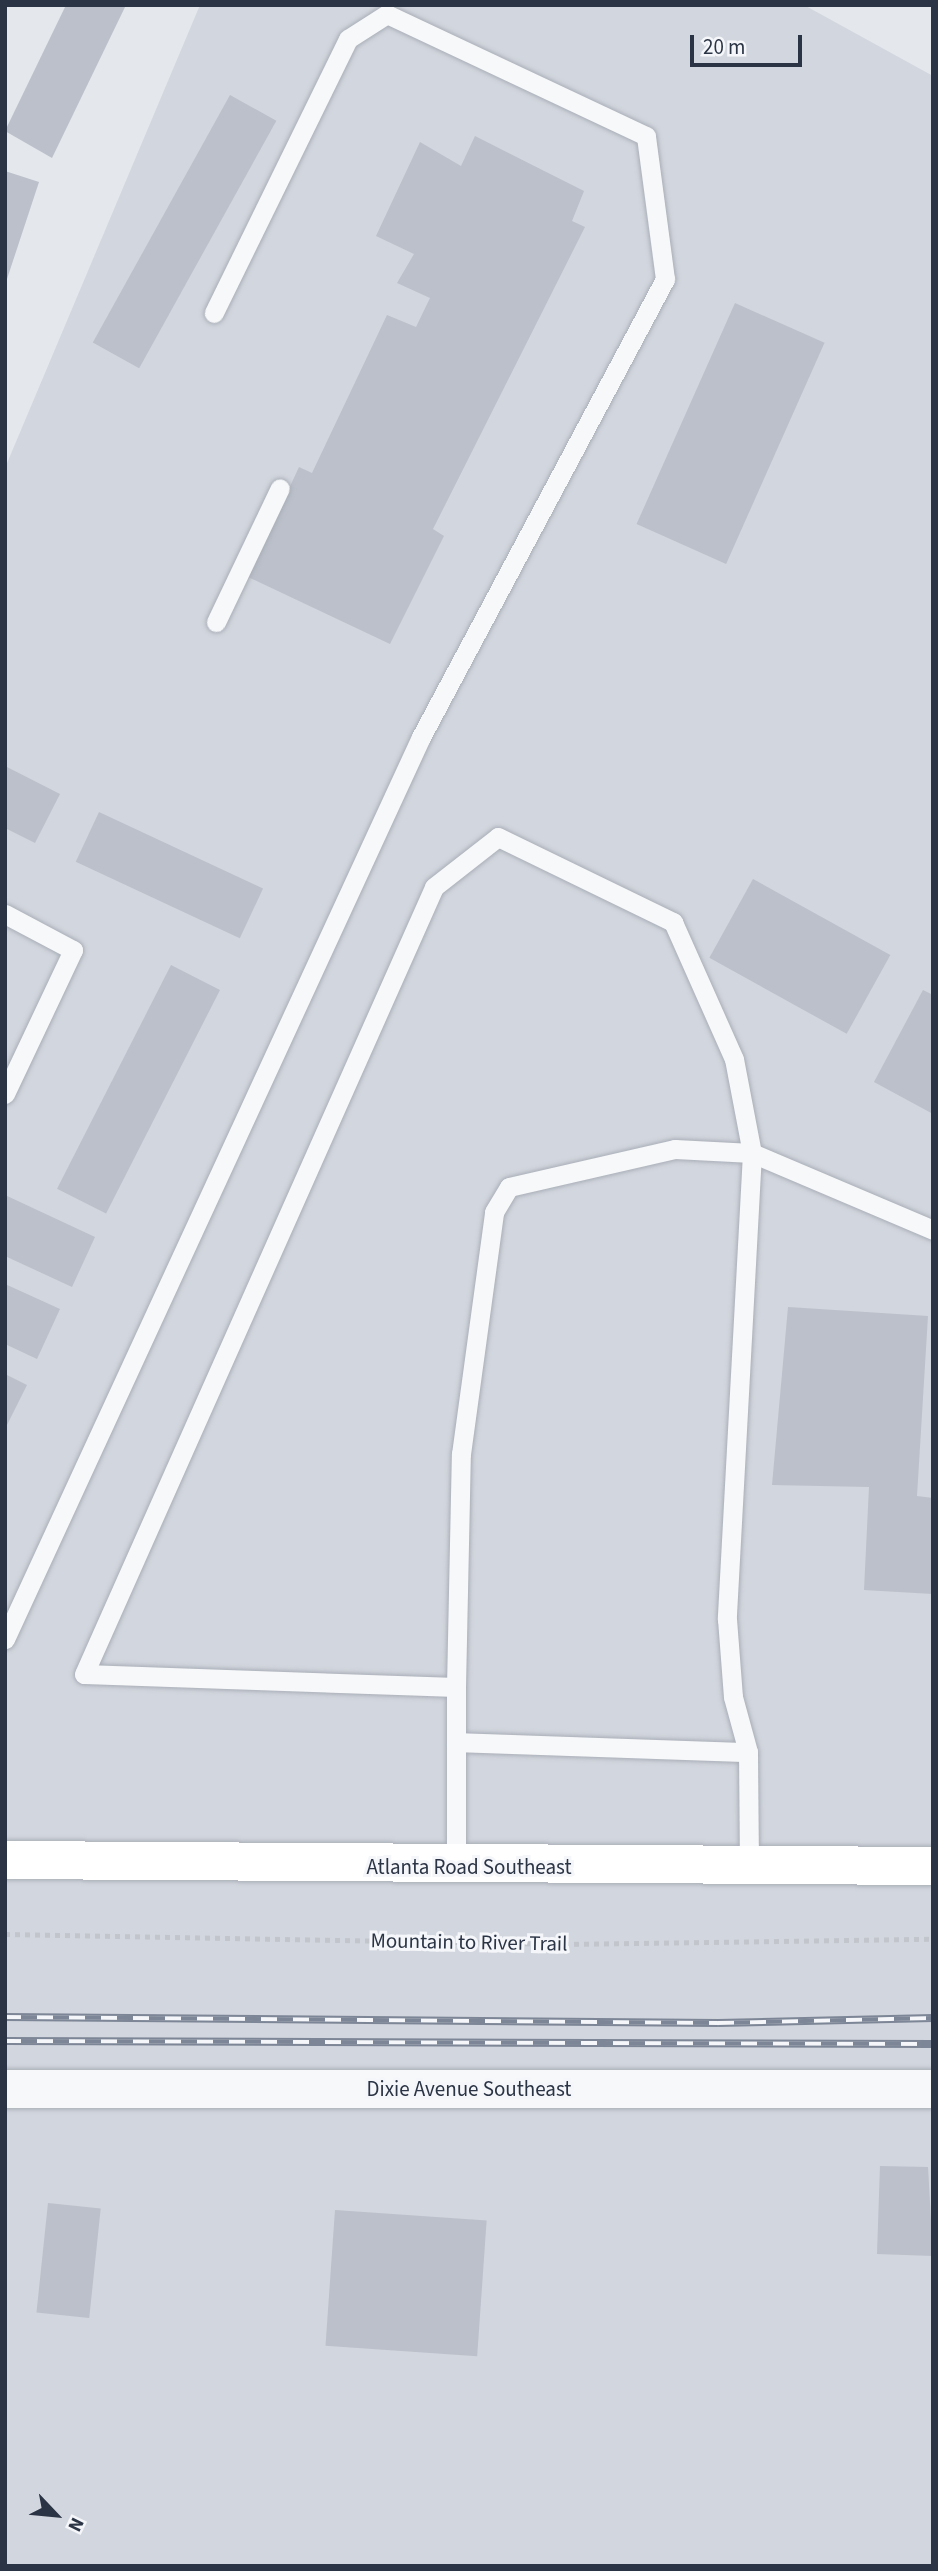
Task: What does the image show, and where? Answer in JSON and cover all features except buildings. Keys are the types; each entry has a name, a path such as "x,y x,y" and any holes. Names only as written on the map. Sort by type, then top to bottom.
{"main road":[{"name":"Atlanta Road Southeast","path":"5,1860 456,1867 933,1866"}],"street":[{"name":"Dixie Avenue Southeast","path":"5,2089 933,2089"}],"lane":[{"path":"5,1639 422,737 665,279 646,136 387,14 348,38 214,313"},
{"path":"216,622 280,488"},
{"path":"456,1687 84,1674 435,887 498,837 673,922 734,1059 752,1153 727,1619 733,1697 748,1752 749,1868"},
{"path":"5,914 73,950 5,1094"},
{"path":"456,1867 456,1687 461,1454 494,1212 509,1187 633,1156 675,1149 752,1153 933,1230"},
{"path":"456,1742 748,1752"}],"path":[{"name":"Mountain to River Trail","path":"5,1934 564,1944 933,1939"}],"shaded area":[{"path":"200,5 804,5 933,76 933,2566 5,2566 5,468"}],"railway":[{"path":"5,2017 718,2023 933,2018"},
{"path":"5,2041 933,2044"}]}
